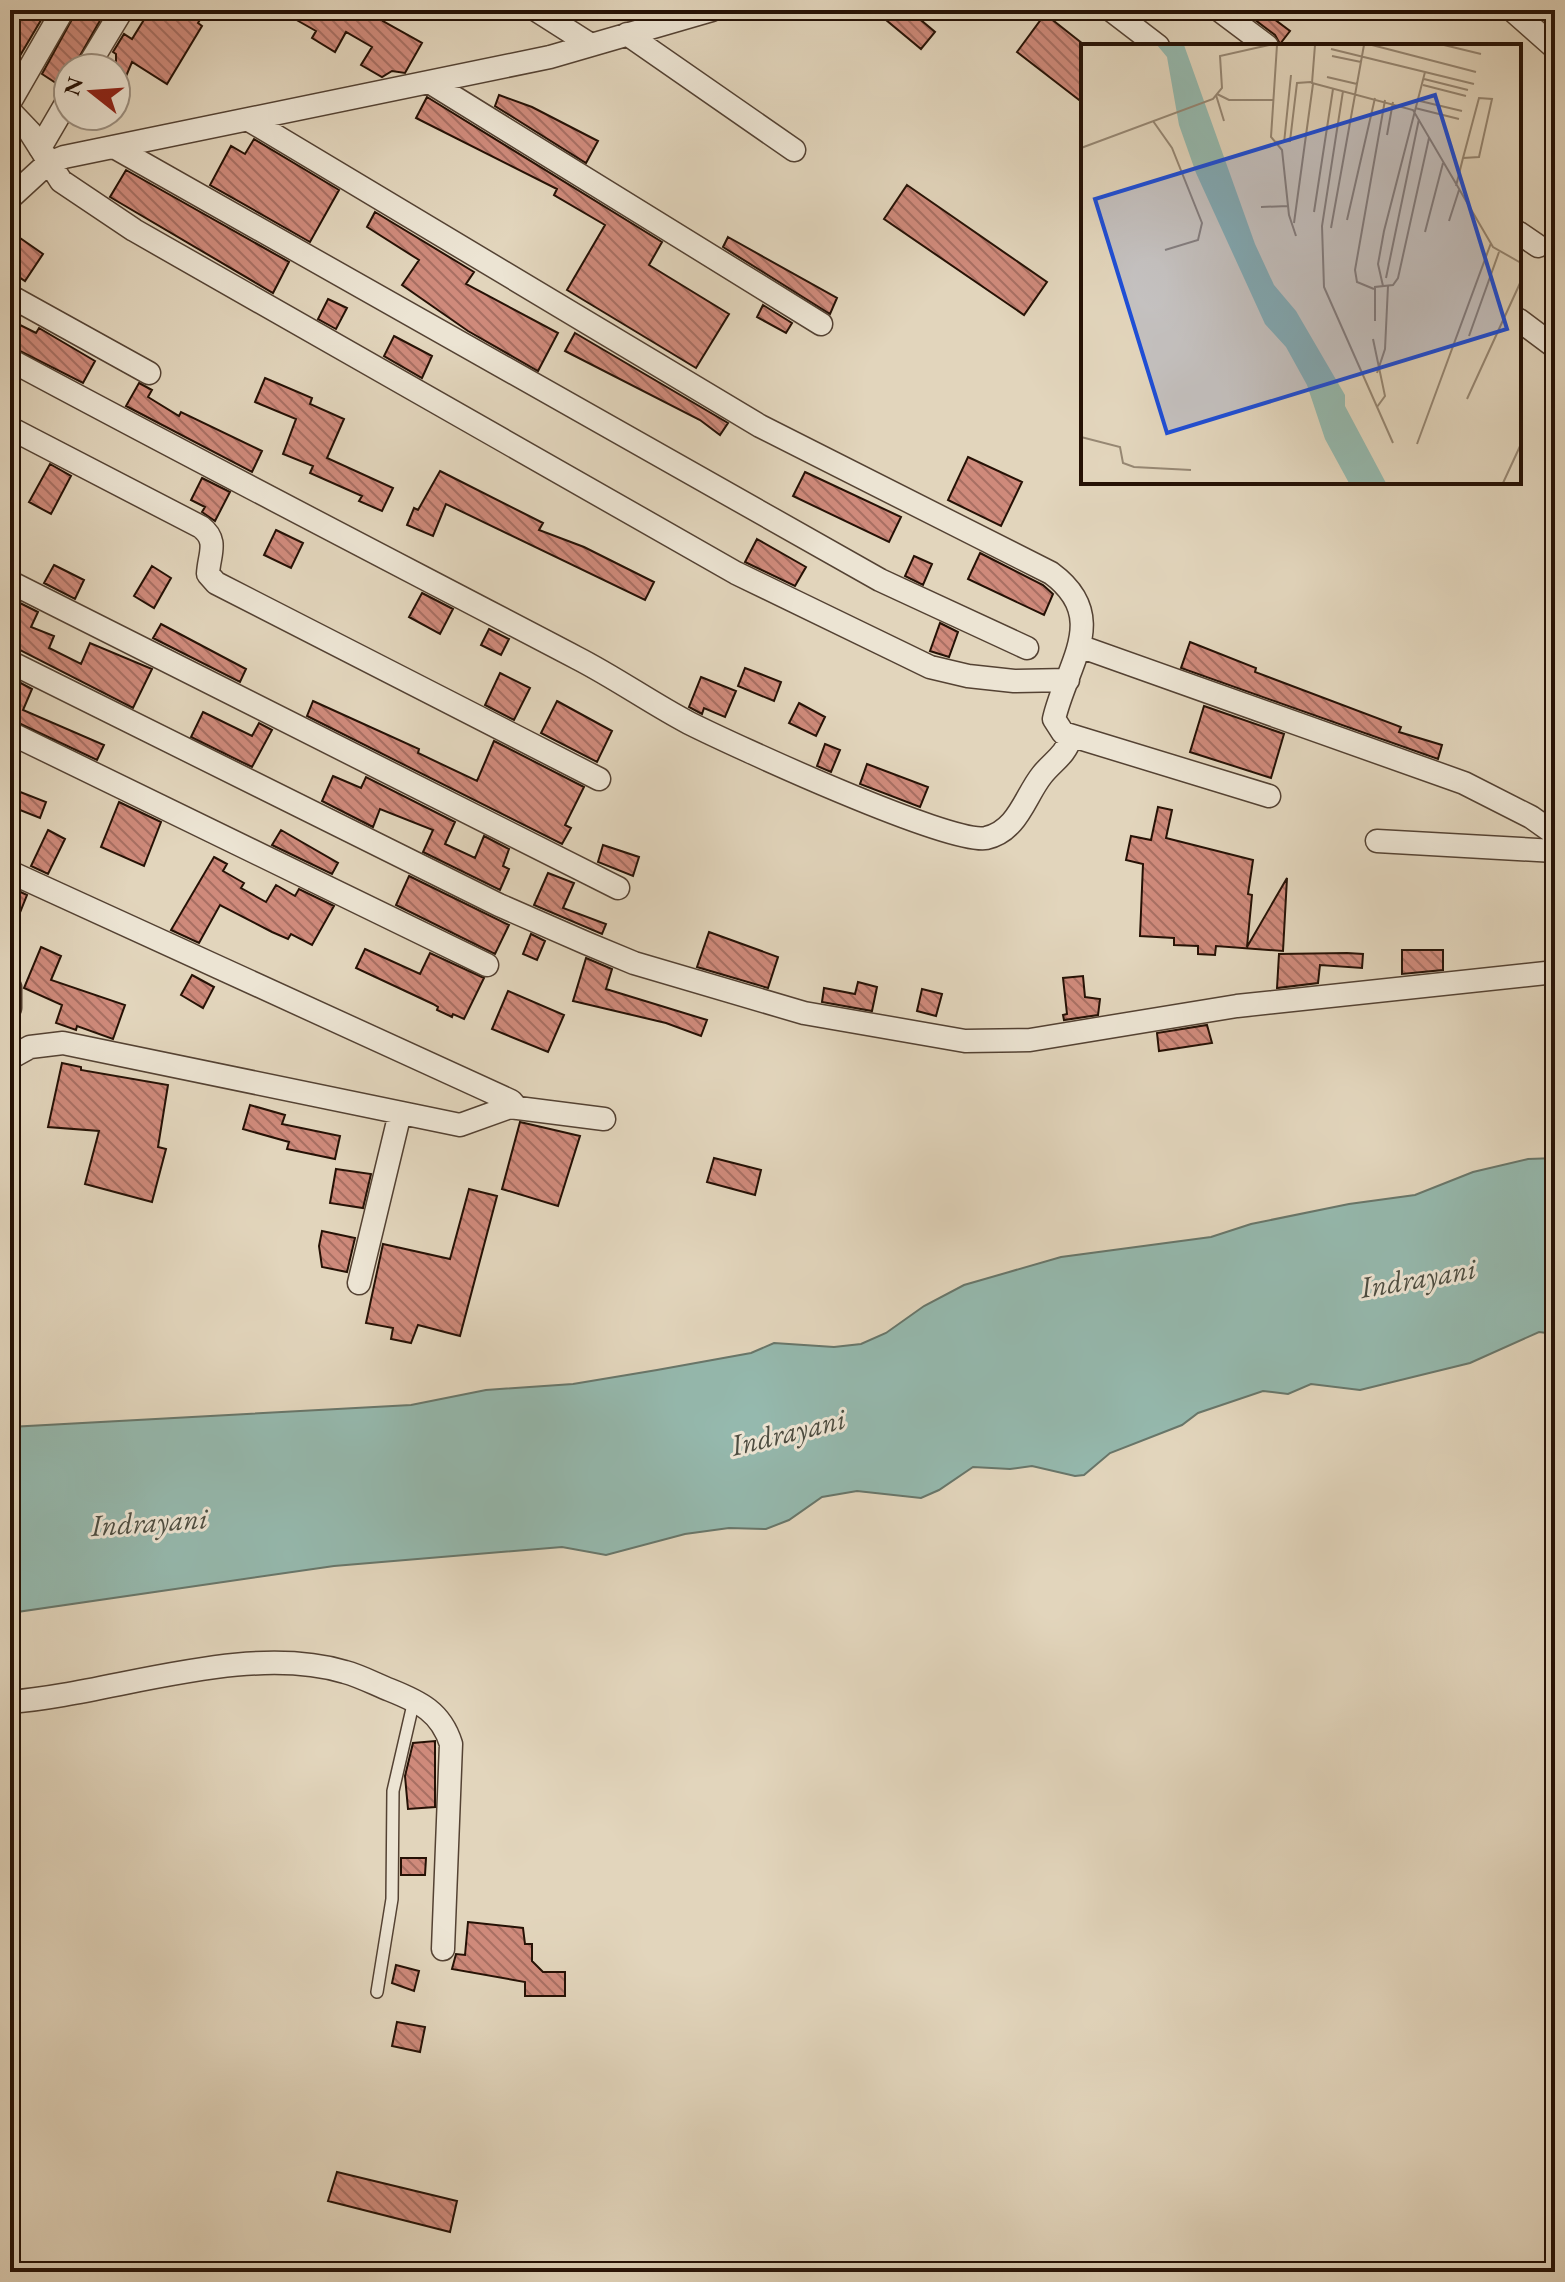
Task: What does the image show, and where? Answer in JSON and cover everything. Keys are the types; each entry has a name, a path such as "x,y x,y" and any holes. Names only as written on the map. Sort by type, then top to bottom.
{"street":[{"path":"10,102 63,10"},
{"path":"97,52 122,10"},
{"path":"536,10 591,45"},
{"path":"43,156 114,147 431,83 591,45 712,10"},
{"path":"1111,10 1155,44"},
{"path":"1219,10 1264,44"},
{"path":"1512,10 1555,48"},
{"path":"627,34 794,150"},
{"path":"431,83 821,324"},
{"path":"10,111 20,119 43,156 79,195 188,263 736,573 930,667 1014,681 1068,680"},
{"path":"249,120 760,426 1051,573 1078,598 1082,613 1079,646 1054,719 1057,727 1071,737 1269,796"},
{"path":"10,198 43,156 54,132"},
{"path":"114,147 880,580 1027,648"},
{"path":"1521,234 1538,246"},
{"path":"10,296 149,373"},
{"path":"1521,322 1555,347"},
{"path":"10,360 588,663 690,723 918,822 962,837 987,838 999,833 1026,806 1038,780 1064,755 1071,737"},
{"path":"10,428 201,527 211,535 214,547 208,574 216,583 599,779"},
{"path":"10,582 618,888"},
{"path":"1079,646 1464,783 1531,817 1555,834"},
{"path":"10,662 499,905 634,963 804,1013 965,1041 1030,1040 1237,1006 1555,972"},
{"path":"10,733 487,965"},
{"path":"1377,841 1555,851"},
{"path":"10,872 496,1095 517,1108"},
{"path":"10,987 10,1008"},
{"path":"10,1058 30,1047 63,1043 460,1125 517,1108 604,1119"},
{"path":"359,1283 400,1113"},
{"path":"10,1702 227,1667 280,1665 344,1672 414,1700 433,1711 446,1726 451,1744 443,1949"}],"lane":[{"path":"377,1992 392,1899 393,1791 414,1700"}],"water":[{"name":"Indrayani","path":"1555,1158 1555,1334 1539,1332 1470,1363 1360,1390 1311,1384 1288,1394 1263,1391 1198,1413 1182,1425 1110,1453 1084,1475 1075,1476 1032,1466 1010,1469 973,1467 921,1498 857,1491 822,1497 789,1520 766,1529 729,1528 685,1534 606,1555 562,1547 334,1566 10,1613 10,1427 411,1405 486,1390 573,1384 657,1370 751,1353 774,1343 834,1347 861,1344 886,1333 924,1306 964,1285 1061,1257 1211,1237 1251,1224 1349,1204 1415,1195 1473,1172 1528,1159"}],"building":[{"path":"10,10 47,10 18,59 10,54"},
{"path":"77,10 106,10 82,52 54,52"},
{"path":"150,10 206,10 198,23 202,26 167,84 132,62 132,52 113,52 124,34 132,39"},
{"path":"279,10 389,10 383,21 422,43 405,73 392,71 382,77 361,65 372,47 346,32 335,52 312,38 316,31"},
{"path":"874,10 909,10 935,32 921,49"},
{"path":"1242,10 1262,10 1290,31 1280,44 1275,35"},
{"path":"1045,14 1083,44 1081,101 1017,52"},
{"path":"52,56 52,80 42,74"},
{"path":"499,95 532,107 598,141 586,163 495,106"},
{"path":"427,97 662,242 649,265 729,314 696,368 567,290 605,225 554,195 557,189 416,118"},
{"path":"254,139 339,190 310,242 210,185 231,146 245,154"},
{"path":"126,170 289,262 273,293 110,197"},
{"path":"907,185 1047,282 1024,315 884,219"},
{"path":"375,212 474,272 466,284 558,333 538,371 468,331 402,285 419,260 367,227"},
{"path":"10,231 43,254 25,281 10,271"},
{"path":"728,237 837,298 830,314 723,247"},
{"path":"328,299 347,308 336,329 318,319"},
{"path":"763,305 792,323 786,333 757,317"},
{"path":"10,320 36,333 39,328 95,361 83,383 10,346"},
{"path":"575,333 728,423 720,435 700,420 565,351"},
{"path":"394,336 432,356 422,378 384,356"},
{"path":"265,378 312,398 310,404 344,419 327,458 393,488 382,511 359,501 362,496 310,473 313,466 283,454 296,419 255,402"},
{"path":"139,383 152,390 148,397 179,416 181,412 262,451 252,472 126,406"},
{"path":"968,457 1022,482 1001,526 948,500"},
{"path":"50,464 71,476 51,514 29,502"},
{"path":"440,471 543,523 539,530 584,547 654,582 645,600 446,504 433,536 407,525 414,508 418,510"},
{"path":"805,472 901,517 889,542 793,496"},
{"path":"202,478 230,492 215,521 202,512 205,507 191,500"},
{"path":"276,530 303,543 291,568 264,555"},
{"path":"757,539 806,567 795,586 745,562"},
{"path":"980,553 1043,585 1053,594 1044,615 968,579"},
{"path":"914,556 932,564 923,585 905,576"},
{"path":"54,565 84,580 75,599 44,583"},
{"path":"152,566 171,578 154,608 134,596"},
{"path":"422,593 453,609 440,634 409,617"},
{"path":"10,598 38,612 31,627 54,636 49,648 81,664 90,643 152,669 133,708 10,645"},
{"path":"940,623 958,632 949,657 930,651"},
{"path":"161,624 246,669 240,682 153,638"},
{"path":"489,629 509,639 501,655 481,645"},
{"path":"1190,642 1256,668 1255,672 1401,727 1399,732 1442,745 1438,759 1181,668"},
{"path":"745,668 781,682 774,701 738,686"},
{"path":"500,673 530,688 514,720 485,705"},
{"path":"701,677 736,691 725,717 704,708 702,714 689,707"},
{"path":"15,680 32,689 23,710 104,745 97,760 10,719 10,692"},
{"path":"313,701 419,749 418,753 477,781 494,741 584,787 565,825 571,828 562,844 307,716"},
{"path":"557,701 612,731 597,762 541,733"},
{"path":"799,703 825,717 816,736 789,723"},
{"path":"1204,706 1284,734 1271,778 1190,752"},
{"path":"203,712 252,736 259,723 272,730 252,767 191,737"},
{"path":"825,744 840,750 831,772 817,766"},
{"path":"867,764 928,787 920,807 860,784"},
{"path":"333,776 361,788 366,777 455,822 445,844 475,858 484,836 509,849 503,866 509,869 500,890 423,852 433,830 380,809 373,827 322,801"},
{"path":"10,788 46,802 40,818 10,806"},
{"path":"119,802 161,822 144,866 101,847"},
{"path":"1158,807 1172,810 1166,838 1253,860 1248,894 1252,895 1247,947 1287,878 1283,951 1216,946 1215,955 1198,954 1198,946 1174,945 1174,938 1140,936 1143,864 1126,860 1131,836 1151,840"},
{"path":"48,830 65,839 48,874 31,866"},
{"path":"281,830 338,863 332,874 272,845"},
{"path":"603,845 639,857 633,876 598,862"},
{"path":"214,857 227,864 223,871 244,883 241,888 266,902 276,885 295,896 299,889 334,906 312,945 291,934 288,939 220,905 199,943 171,930"},
{"path":"548,873 574,883 563,908 606,924 602,934 534,905"},
{"path":"409,876 509,925 495,954 396,905"},
{"path":"10,887 27,895 11,935 10,935"},
{"path":"709,932 778,957 768,988 697,967"},
{"path":"531,934 545,941 537,960 523,954"},
{"path":"41,947 61,956 51,980 125,1005 113,1039 77,1026 76,1030 56,1023 62,1005 24,988"},
{"path":"365,949 420,974 430,953 484,978 464,1019 453,1014 452,1017 437,1010 438,1007 433,1004 356,968"},
{"path":"1402,950 1443,950 1443,970 1402,974"},
{"path":"1279,954 1363,954 1362,968 1320,965 1318,983 1277,988"},
{"path":"586,958 612,969 606,989 707,1020 701,1036 666,1023 573,1001"},
{"path":"192,975 214,987 203,1008 181,995"},
{"path":"1083,976 1085,997 1100,999 1098,1015 1064,1020 1063,1015 1067,1014 1063,978"},
{"path":"858,982 877,987 872,1011 822,1002 824,988 855,994"},
{"path":"922,989 942,994 936,1016 917,1011"},
{"path":"508,991 564,1015 548,1052 492,1029"},
{"path":"1207,1025 1212,1043 1159,1051 1157,1033"},
{"path":"62,1063 81,1067 81,1070 168,1085 158,1147 166,1149 152,1202 85,1184 99,1131 48,1127"},
{"path":"250,1105 285,1115 282,1124 340,1136 335,1159 287,1149 289,1142 243,1129"},
{"path":"520,1122 580,1136 558,1206 502,1189"},
{"path":"714,1158 761,1170 755,1195 707,1182"},
{"path":"336,1169 371,1174 363,1208 330,1203"},
{"path":"469,1189 497,1196 460,1336 418,1325 411,1343 391,1339 393,1328 366,1323 383,1244 450,1259"},
{"path":"322,1231 355,1238 347,1272 322,1267 319,1246"},
{"path":"435,1741 435,1807 408,1809 405,1776 413,1743"},
{"path":"401,1858 426,1858 425,1875 401,1875"},
{"path":"468,1922 523,1928 525,1944 532,1944 532,1961 543,1972 565,1972 565,1996 525,1996 525,1982 452,1969 456,1954 465,1955"},
{"path":"396,1965 419,1971 414,1991 392,1983"},
{"path":"397,2022 425,2027 420,2052 392,2046"},
{"path":"337,2172 457,2201 450,2232 328,2201"}]}
